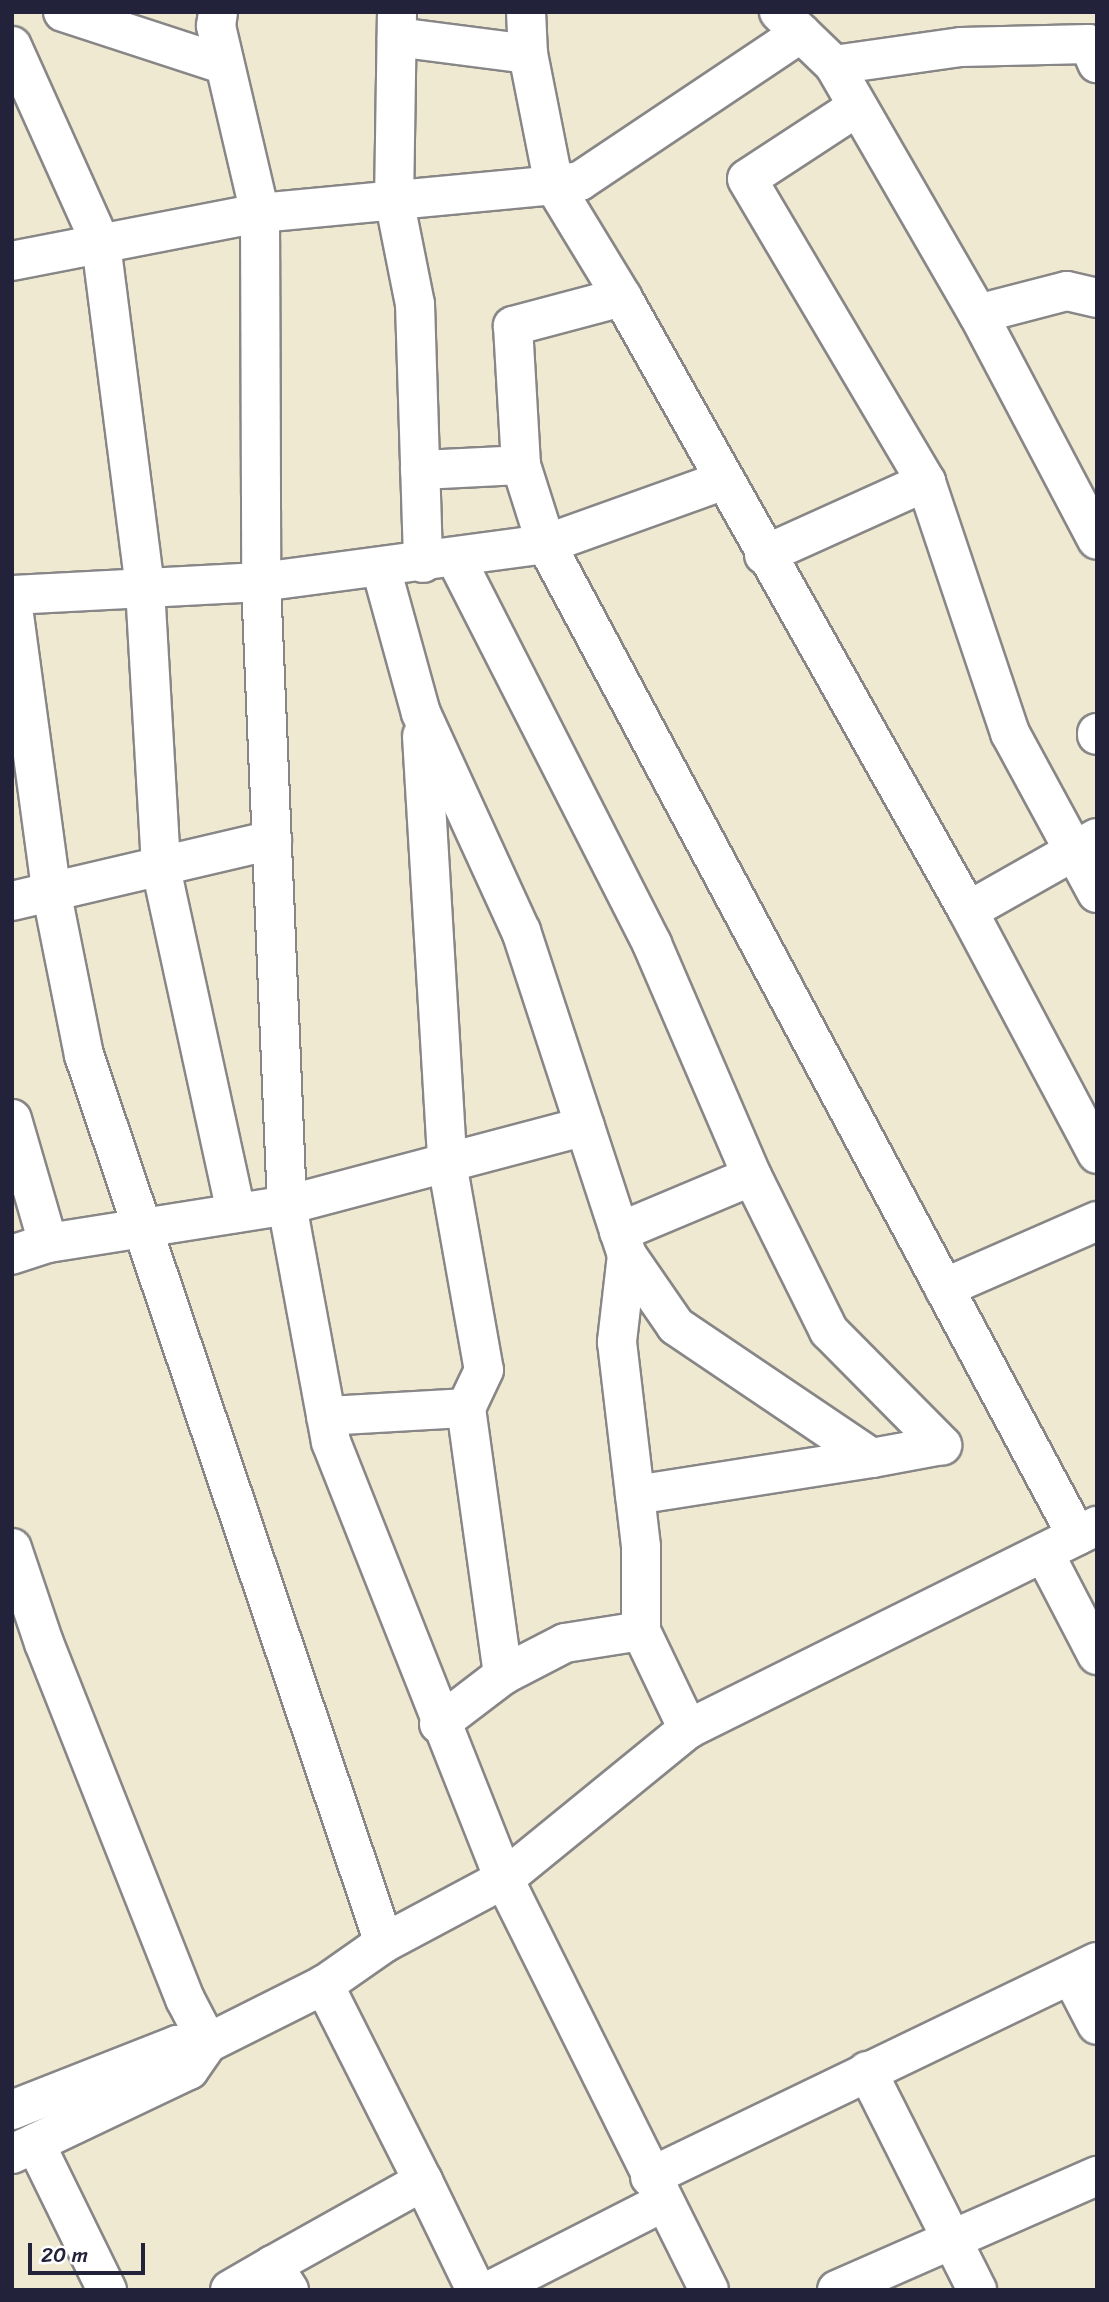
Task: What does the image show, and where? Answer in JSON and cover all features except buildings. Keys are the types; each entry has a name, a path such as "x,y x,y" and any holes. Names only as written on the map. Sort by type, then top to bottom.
{"street":[{"path":"64,12 225,65"},
{"path":"218,12 216,26 260,213 261,582 287,1205 331,1443 439,1724 504,1879 709,2290"},
{"path":"526,12 528,54 554,185 622,297 722,481 968,911 1093,1136"},
{"path":"12,261 260,213 580,181 790,23 835,65 978,314 1097,540"},
{"path":"528,54 397,25 394,200 415,304 420,470 440,561 652,944 752,1176 828,1331 942,1445 635,1495"},
{"path":"835,65 961,47 1094,44"},
{"path":"12,46 102,244 145,588 161,868 236,1213"},
{"path":"857,107 747,179 926,482 1010,733 1085,845 1097,893"},
{"path":"978,314 1067,291 1097,298"},
{"path":"622,297 513,326 522,465 547,544 944,1288 1073,1538 1097,1656"},
{"path":"420,470 522,465"},
{"path":"384,1943 146,1228 84,1055 52,895 12,598 261,582 440,561 547,544 722,481"},
{"path":"764,555 926,482"},
{"path":"381,568 421,713 520,931 623,1243 676,1326 872,1458"},
{"path":"421,713 447,1163 484,1370 466,1408 503,1675"},
{"path":"12,901 52,895 272,840"},
{"path":"968,911 1085,845"},
{"path":"12,1119 48,1243"},
{"path":"12,1255 48,1243 287,1205 584,1126"},
{"path":"623,1243 752,1176"},
{"path":"944,1288 1097,1221"},
{"path":"623,1243 617,1342 641,1547 641,1631 688,1729"},
{"path":"326,1416 466,1408"},
{"path":"12,2110 177,2045 208,2043 324,1985 384,1943 504,1879 688,1729 1073,1538"},
{"path":"12,1548 28,1647 185,1999 208,2043"},
{"path":"439,1724 503,1675 565,1643 641,1631"},
{"path":"491,2290 657,2190 867,2071 1084,1968 1097,2025"},
{"path":"324,1985 476,2290"},
{"path":"107,2290 24,2148 189,2070 208,2043"},
{"path":"867,2071 976,2290"},
{"path":"837,2290 1097,2176"},
{"path":"230,2290 281,2277 423,2181"}]}
